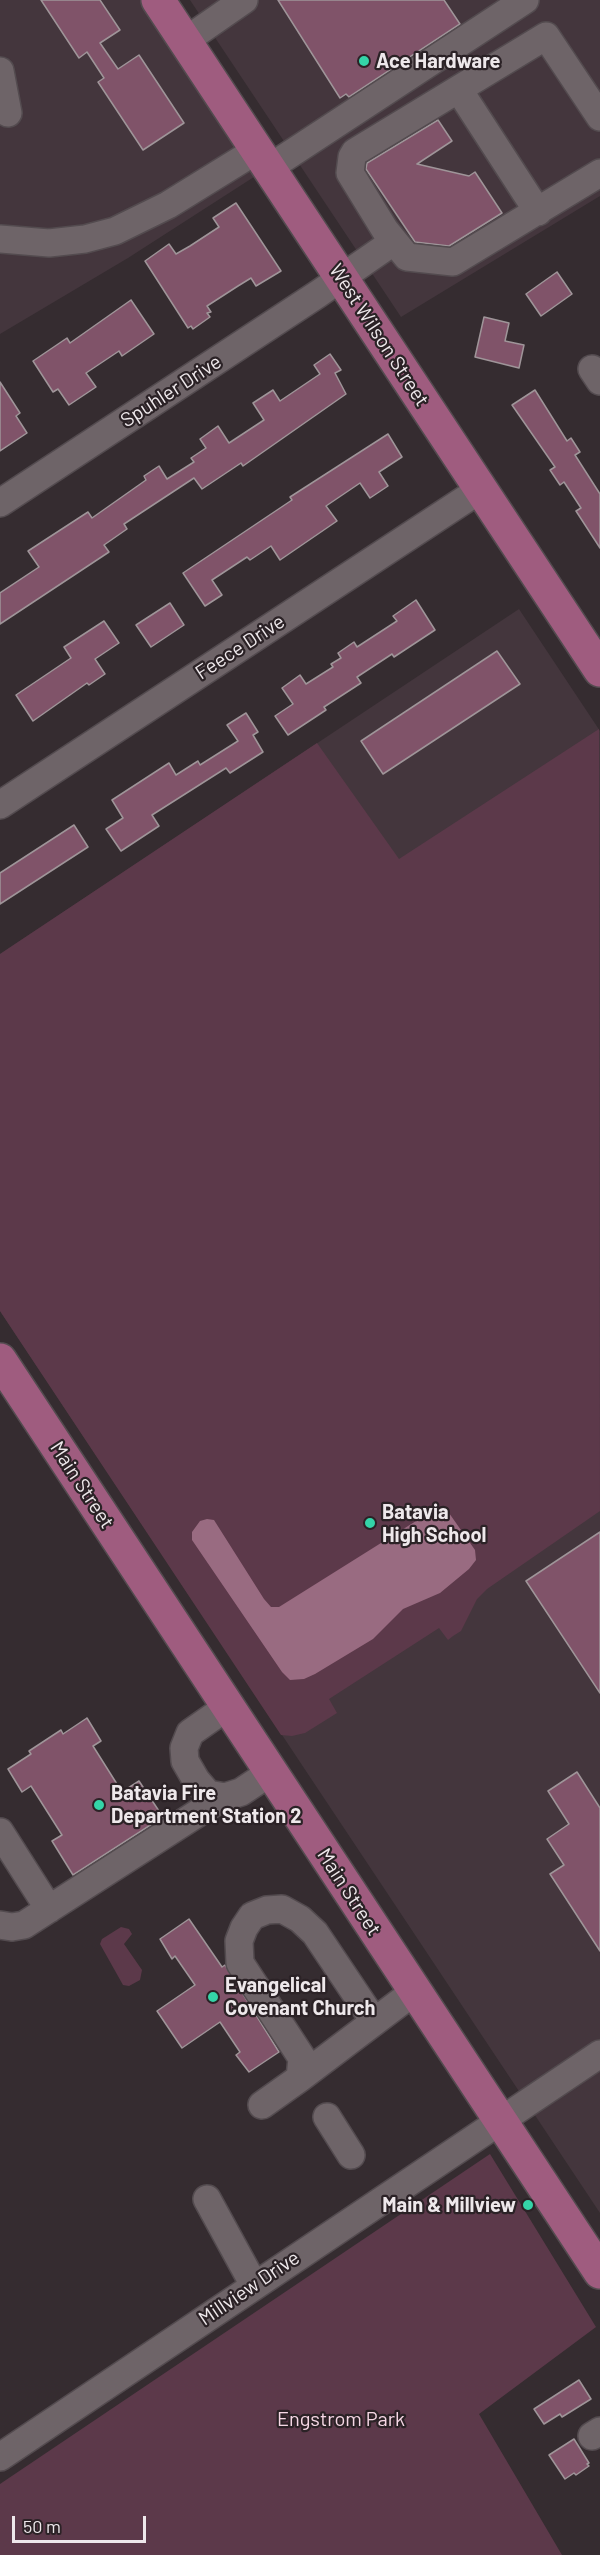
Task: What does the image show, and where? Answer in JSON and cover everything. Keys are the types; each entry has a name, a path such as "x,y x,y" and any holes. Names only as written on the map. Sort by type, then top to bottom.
{"main road":[{"name":"West Wilson Street","path":"158,0 600,670"},
{"name":"Main Street","path":"0,1360 600,2272"}],"street":[{"path":"185,40 244,0"},
{"path":"0,239 49,243 84,239 115,231 263,159 525,1 600,117"},
{"path":"546,36 355,152 350,173 393,242 407,257 453,262 600,173"},
{"path":"0,71 5,109"},
{"path":"459,90 538,212"},
{"name":"Spuhler Drive","path":"0,503 393,242"},
{"name":"Feece Drive","path":"0,805 480,489"},
{"path":"223,1797 208,1794 196,1780 185,1761 184,1748 190,1733 227,1707"},
{"path":"0,1925 12,1927 24,1925 223,1797 241,1792 271,1772"},
{"path":"0,1832 49,1910"},
{"path":"300,2078 303,2058 240,1963 238,1941 252,1916 267,1910 282,1909 300,1919 315,1933 374,2021"},
{"path":"262,2105 340,2051 374,2021 415,1991"},
{"name":"Millview Drive","path":"0,2457 600,2054"},
{"path":"327,2117 351,2155"},
{"path":"207,2199 254,2285"}],"shaded area":[{"path":"0,0 141,0 257,175 128,258 0,334"},
{"path":"190,0 600,0 600,196 401,317"},
{"name":"Batavia High School","path":"519,609 600,731 600,2213 0,1311 0,954"},
{"path":"441,1509 449,1513 475,1550 476,1560 469,1569 440,1593 403,1609 373,1639 304,1679 290,1680 282,1672 192,1540 192,1532 200,1521 214,1520 264,1599 271,1607 279,1607 432,1511"}],"green space":[{"name":"Batavia High School","path":"599,729 600,1511 487,1589 477,1599 461,1631 448,1640 439,1628 329,1699 337,1713 305,1733 292,1736 281,1735 0,1311 0,954 317,743 399,859"},
{"path":"121,1927 129,1929 132,1934 124,1944 142,1970 140,1980 129,1986 123,1985 100,1944 102,1939"},
{"name":"Engstrom Park","path":"490,2154 596,2327 479,2414 562,2555 0,2555 0,2484"}],"building":[{"path":"41,0 100,0 120,30 100,43 118,69 139,55 184,123 143,150 98,82 104,78 87,52 79,58"},
{"name":"Ace Hardware","path":"278,0 444,0 460,24 349,97 346,94 340,98"},
{"path":"438,120 452,141 417,164 469,176 475,172 502,213 449,246 415,242 366,169 367,163"},
{"path":"236,203 281,271 256,286 251,278 207,306 211,312 207,313 210,317 193,329 191,326 188,328 145,261 169,244 176,254 190,246 219,227 213,218"},
{"path":"557,272 572,294 541,316 526,294"},
{"path":"131,300 154,334 122,356 119,351 86,373 96,387 69,405 58,389 53,392 33,361 67,338 70,343"},
{"path":"484,317 509,323 505,341 524,345 519,368 475,357"},
{"path":"330,354 341,370 335,373 346,394 243,466 241,463 202,489 194,478 124,524 127,529 104,545 109,552 0,624 0,593 39,567 28,551 88,512 92,518 146,480 144,476 159,466 167,479 194,462 191,458 206,448 200,439 218,426 229,443 264,420 253,403 273,390 280,401 320,374 314,365"},
{"path":"0,382 20,413 16,416 27,433 0,451"},
{"path":"535,390 567,441 571,438 580,452 575,455 600,494 600,548 576,511 581,508 564,482 560,485 550,470 555,467 512,405"},
{"path":"388,434 402,457 379,472 388,486 370,498 360,483 326,506 337,521 280,560 271,546 250,560 247,557 212,580 222,595 205,606 183,573 292,500 290,497"},
{"path":"416,600 435,630 394,657 392,654 357,677 361,683 324,707 326,710 288,735 275,716 293,704 282,688 300,675 306,684 333,667 331,664 341,658 338,653 354,642 357,647 397,621 393,616"},
{"path":"170,603 184,625 151,647 136,625"},
{"path":"104,621 119,643 95,659 105,674 89,685 87,683 33,721 16,695 71,658 64,647"},
{"path":"497,651 520,684 383,774 361,741"},
{"path":"246,713 258,732 253,735 263,752 230,773 226,768 152,815 159,826 121,851 106,829 123,818 112,800 169,763 176,775 198,761 200,765 238,741 227,725"},
{"path":"74,825 88,847 0,904 0,873"},
{"path":"600,1532 600,1693 526,1581"},
{"name":"Batavia Fire Department Station 2","path":"87,1718 101,1741 93,1746 122,1792 139,1781 163,1817 73,1875 52,1841 62,1835 31,1786 22,1792 8,1769 31,1754 29,1751 61,1730 63,1734"},
{"path":"577,1772 600,1808 600,1951 550,1874 564,1865 547,1839 569,1824 548,1791"},
{"name":"Evangelical Covenant Church","path":"189,1919 222,1967 225,1965 279,2052 249,2072 236,2055 240,2052 220,2022 182,2048 157,2011 195,1985 175,1956 172,1959 160,1939"},
{"path":"579,2380 591,2399 562,2417 560,2414 544,2424 534,2409"},
{"path":"574,2439 589,2466 565,2479 549,2455"}],"place":[{"name":"Ace Hardware","path":"364,61"},
{"name":"Batavia High School","path":"370,1523"},
{"name":"Batavia Fire Department Station 2","path":"99,1805"},
{"name":"Evangelical Covenant Church","path":"213,1997"},
{"name":"Main & Millview","path":"528,2205"}]}
